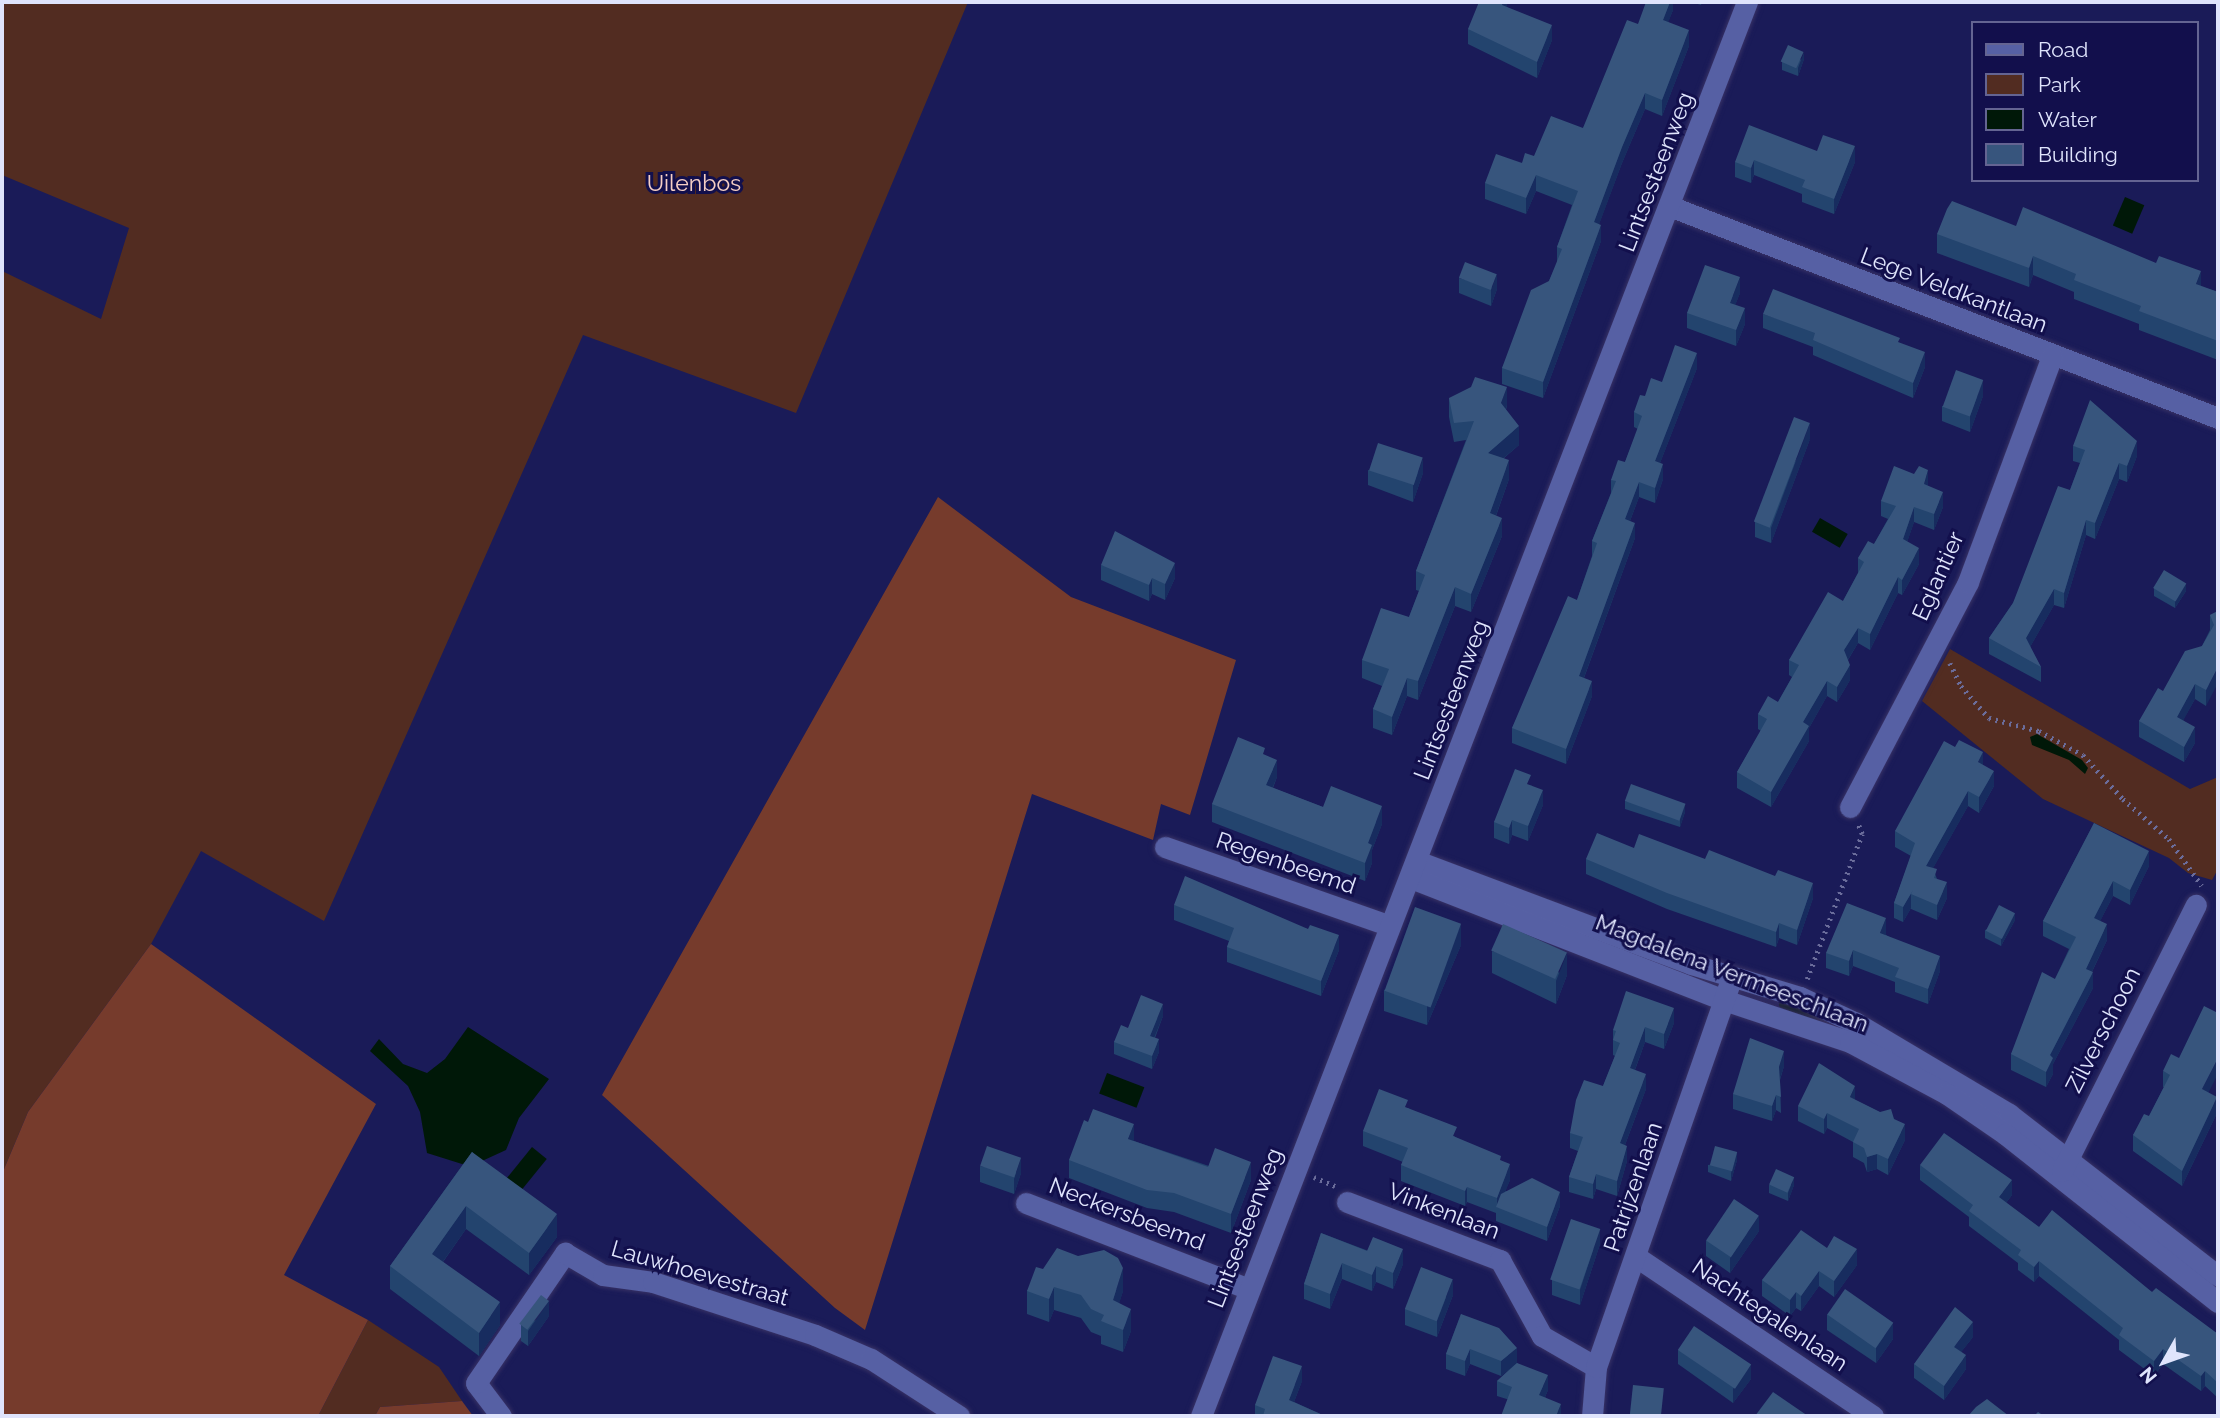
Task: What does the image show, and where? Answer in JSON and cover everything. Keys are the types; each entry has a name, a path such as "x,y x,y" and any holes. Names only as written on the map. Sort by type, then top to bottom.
{"street":[{"name":"Lintsesteenweg","path":"1201,1416 1672,207 1747,2"},
{"name":"Lege Veldkantlaan","path":"1672,207 2218,418"},
{"name":"Eglantier","path":"1850,807 1968,582 2052,356"},
{"name":"Regenbeemd","path":"1165,847 1390,926"},
{"name":"Magdalena Vermeeschlaan","path":"1414,869 1800,997 1973,1088 2062,1170 2218,1302"},
{"name":"Magdalena Vermeeschlaan","path":"1414,869 1724,1000 1850,1042 1947,1094 2218,1276"},
{"name":"Zilverschoon","path":"2062,1170 2202,900"},
{"name":"Patrijzenlaan","path":"1592,1416 1596,1367 1638,1258 1732,976"},
{"name":"Vinkenlaan","path":"1347,1202 1500,1260 1542,1336 1596,1367"},
{"name":"Neckersbeemd","path":"1026,1203 1249,1289"},
{"name":"Lauwhoevestraat","path":"501,1416 475,1383 565,1253 603,1275 653,1282 815,1335 871,1359 959,1416"},
{"name":"Nachtegalenlaan","path":"1638,1258 1873,1416"}],"path":[{"path":"1940,639 1961,686 1989,718 2039,731 2083,755 2123,799 2169,839 2202,900"},
{"path":"1800,997 1862,834 1850,807"},
{"path":"1296,1169 1341,1189 1347,1202"}],"green space":[{"name":"Uilenbos","path":"2,2 968,2 796,413 583,335 324,921 201,851 151,944 28,1112 2,1174 2,271 101,319 129,228 2,175"},
{"path":"1950,649 2190,789 2218,777 2218,869 2212,880 2188,873 2169,858 2043,799 1922,701"},
{"path":"368,1320 439,1367 462,1401 380,1407 375,1416 318,1416"}],"shaded area":[{"path":"938,497 1071,597 1236,660 1190,815 1161,804 1153,840 1032,794 865,1330 835,1308 602,1095"},
{"path":"151,944 376,1104 284,1275 368,1320 318,1416 2,1416 2,1174 28,1112"},
{"path":"462,1401 473,1416 375,1416 380,1407"}],"water":[{"path":"2125,197 2144,205 2132,234 2113,226"},
{"path":"1820,518 1848,534 1840,548 1812,532"},
{"path":"2037,734 2082,760 2088,768 2085,774 2069,760 2032,745 2030,737"},
{"path":"468,1027 549,1079 519,1118 506,1150 482,1161 462,1164 427,1153 420,1112 408,1086 370,1051 379,1039 403,1064 427,1073 445,1059"},
{"path":"1107,1073 1144,1087 1136,1108 1099,1094"},
{"path":"532,1147 547,1159 521,1191 506,1179"}],"building":[{"path":"1479,2 1503,2 1502,5 1552,25 1537,62 1468,29"},
{"path":"1646,2 1670,2 1663,20 1689,30 1662,100 1645,93 1622,147 1594,222 1601,225 1543,382 1502,368 1531,290 1549,281 1562,249 1557,247 1578,191 1536,175 1526,198 1485,183 1496,154 1522,163 1525,153 1534,156 1551,116 1583,128 1627,20 1638,24"},
{"path":"1788,45 1804,52 1796,68 1781,61"},
{"path":"1749,125 1817,151 1823,135 1855,146 1834,199 1802,187 1805,180 1754,160 1751,168 1735,162"},
{"path":"1952,201 2016,226 2023,207 2156,263 2159,256 2201,271 2196,284 2218,292 2218,341 2139,311 2141,306 2074,280 2076,274 2033,256 2029,268 1937,234"},
{"path":"1465,262 1497,274 1491,290 1459,278"},
{"path":"1705,265 1740,277 1730,303 1745,308 1736,330 1687,313"},
{"path":"1773,289 1900,338 1898,342 1925,352 1913,383 1813,340 1815,333 1763,314"},
{"path":"1675,345 1697,353 1655,461 1663,464 1655,488 1639,482 1625,519 1635,523 1579,676 1592,681 1566,749 1512,728 1568,596 1577,600 1597,543 1592,541 1616,481 1611,480 1618,460 1625,462 1642,416 1634,412 1640,395 1645,396 1651,378 1662,382"},
{"path":"1956,370 1983,380 1970,417 1943,407"},
{"path":"1475,377 1507,387 1501,403 1519,426 1488,453 1509,460 1490,513 1502,518 1471,594 1455,587 1418,681 1407,678 1392,717 1373,709 1389,669 1362,660 1381,608 1409,617 1425,575 1416,571 1474,421 1454,423 1449,398 1471,387"},
{"path":"2090,400 2137,441 2127,466 2119,463 2095,523 2086,520 2064,593 2054,589 2026,638 2041,667 1989,638 2013,603 2058,486 2070,490 2085,450 2073,446"},
{"path":"1794,417 1810,423 1770,528 1754,522"},
{"path":"1378,443 1423,458 1414,485 1369,471"},
{"path":"1894,466 1914,474 1919,466 1928,470 1924,484 1943,492 1934,514 1914,507 1903,539 1919,548 1902,580 1898,577 1870,634 1858,628 1844,650 1850,665 1837,687 1827,681 1803,722 1809,726 1771,792 1737,772 1767,719 1758,714 1768,696 1778,702 1799,665 1789,660 1828,592 1843,601 1864,562 1858,558 1868,541 1874,544 1896,506 1881,501"},
{"path":"1115,531 1175,563 1165,584 1152,578 1149,585 1101,565"},
{"path":"2164,570 2186,583 2175,601 2153,588"},
{"path":"2218,611 2218,667 2206,690 2195,684 2177,717 2195,727 2184,747 2139,721 2158,688 2163,691 2185,651 2202,646 2214,625 2210,615"},
{"path":"1238,737 1265,748 1263,754 1277,760 1266,785 1323,807 1331,786 1382,806 1368,843 1372,845 1365,863 1212,804"},
{"path":"1959,740 1983,752 1978,762 1994,771 1979,797 1968,791 1926,866 1937,869 1934,878 1947,882 1937,905 1911,894 1913,890 1903,907 1894,903 1915,843 1895,831 1944,741 1955,747"},
{"path":"1515,769 1531,775 1527,784 1543,790 1528,826 1512,820 1509,828 1494,822"},
{"path":"1631,784 1686,804 1679,821 1625,801"},
{"path":"2094,823 2149,851 2130,890 2113,881 2094,918 2107,924 2086,969 2093,972 2050,1055 2053,1058 2046,1072 2011,1054 2042,972 2055,979 2076,937 2043,921"},
{"path":"1597,833 1634,848 1639,834 1705,859 1709,850 1775,876 1778,870 1813,883 1797,930 1779,923 1776,932 1667,893 1586,859"},
{"path":"1185,876 1308,929 1310,925 1339,935 1321,981 1227,947 1234,928 1174,905"},
{"path":"1847,903 1886,918 1880,933 1940,956 1928,989 1895,977 1899,968 1853,950 1849,961 1826,953"},
{"path":"1999,905 2015,913 2002,939 1986,931"},
{"path":"1415,907 1461,924 1431,1007 1385,991"},
{"path":"1503,924 1567,952 1555,979 1491,950"},
{"path":"1626,991 1674,1008 1664,1034 1645,1027 1630,1068 1646,1074 1620,1143 1627,1146 1617,1181 1596,1174 1593,1184 1569,1177 1583,1137 1570,1133 1576,1100 1584,1080 1603,1086 1620,1043 1613,1040 1616,1031 1613,1030"},
{"path":"1141,995 1163,1004 1150,1036 1159,1039 1152,1056 1114,1042 1121,1025 1128,1028"},
{"path":"2204,1006 2218,1013 2218,1058 2202,1089 2217,1097 2182,1171 2133,1135 2144,1114 2149,1116 2170,1075 2163,1071 2171,1054 2179,1058"},
{"path":"1750,1038 1784,1051 1779,1067 1781,1097 1776,1095 1772,1106 1733,1094"},
{"path":"1819,1063 1855,1086 1850,1097 1880,1112 1891,1109 1894,1119 1905,1124 1888,1159 1877,1154 1867,1157 1864,1148 1853,1142 1859,1129 1827,1113 1824,1119 1798,1106"},
{"path":"1379,1089 1408,1100 1405,1107 1457,1127 1453,1136 1501,1156 1500,1160 1510,1164 1497,1198 1467,1187 1465,1191 1401,1165 1408,1148 1363,1131"},
{"path":"1093,1109 1134,1124 1128,1139 1208,1167 1215,1148 1251,1162 1231,1214 1174,1193 1147,1190 1069,1160 1084,1120 1088,1122"},
{"path":"1944,1133 2012,1180 1999,1197 2039,1227 2052,1210 2152,1292 2156,1288 2218,1334 2218,1383 2205,1371 2201,1376 2163,1349 2154,1361 2119,1335 2123,1328 2039,1261 2034,1267 2018,1255 2021,1250 1969,1211 1973,1205 1920,1165"},
{"path":"987,1146 1021,1158 1014,1178 980,1166"},
{"path":"1715,1146 1737,1152 1732,1171 1710,1165"},
{"path":"472,1152 557,1214 529,1253 466,1206 432,1254 500,1302 479,1333 390,1266"},
{"path":"1776,1169 1794,1177 1787,1193 1769,1185"},
{"path":"1532,1178 1560,1192 1547,1227 1496,1207 1501,1194"},
{"path":"1734,1199 1759,1216 1731,1257 1706,1240"},
{"path":"1571,1219 1600,1229 1579,1290 1550,1280"},
{"path":"1801,1230 1827,1248 1834,1236 1857,1249 1834,1281 1819,1271 1801,1296 1796,1292 1790,1300 1762,1280"},
{"path":"1321,1233 1367,1251 1373,1237 1403,1249 1393,1273 1376,1266 1372,1275 1342,1263 1330,1294 1304,1284"},
{"path":"1057,1248 1078,1256 1104,1250 1118,1258 1123,1268 1113,1300 1131,1309 1123,1330 1101,1321 1104,1315 1091,1309 1081,1295 1054,1287 1049,1299 1027,1291 1036,1267 1043,1269"},
{"path":"1421,1267 1453,1279 1437,1321 1405,1309"},
{"path":"1845,1289 1893,1323 1876,1348 1827,1314"},
{"path":"541,1295 549,1301 527,1330 519,1324"},
{"path":"1955,1307 1973,1322 1954,1347 1966,1355 1944,1386 1914,1364"},
{"path":"1461,1314 1499,1328 1517,1348 1501,1361 1470,1349 1465,1361 1446,1354"},
{"path":"1694,1326 1751,1365 1735,1389 1678,1350"},
{"path":"1273,1356 1302,1366 1289,1400 1325,1416 1263,1416 1265,1409 1255,1405"},
{"path":"1517,1363 1548,1375 1539,1395 1561,1404 1556,1416 1501,1416 1512,1387 1497,1381"},
{"path":"1633,1385 1664,1388 1661,1416 1630,1416"},
{"path":"1773,1392 1808,1416 1755,1416"},
{"path":"1987,1399 2009,1416 1968,1416"}],"waterway":[{"path":"1782,1004 1851,1032"}]}
